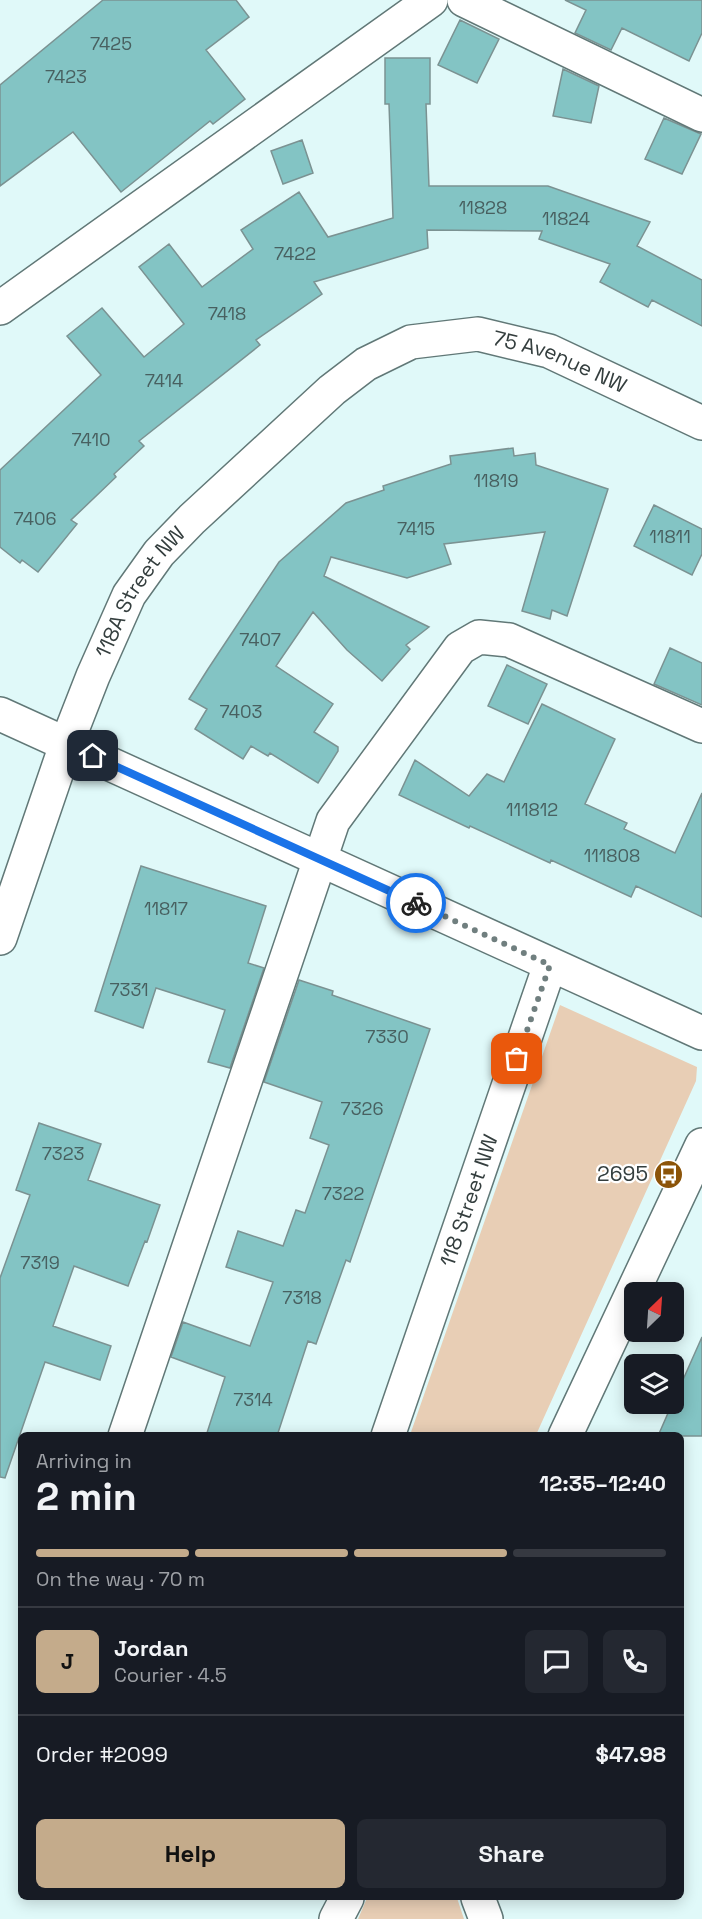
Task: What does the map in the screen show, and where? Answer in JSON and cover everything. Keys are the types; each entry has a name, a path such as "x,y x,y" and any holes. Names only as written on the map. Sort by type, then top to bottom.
{"street":[{"path":"0,308 431,0"},
{"path":"464,0 702,115"},
{"name":"75 Avenue NW","path":"411,342 478,334 549,351 702,423"},
{"name":"118A Street NW","path":"0,938 66,744 129,595 159,553 192,519 332,390 366,364 411,342"},
{"path":"126,1432 333,820 460,648 479,637 509,640 702,726"},
{"path":"0,714 702,1033"},
{"name":"118 Street NW","path":"388,1432 550,965"},
{"path":"567,1432 702,1145"},
{"path":"336,1919 345,1900"},
{"path":"479,1900 486,1919"}],"shaded area":[{"path":"560,1005 697,1067 696,1081 537,1432 411,1432"},
{"path":"366,1900 458,1900 464,1919 358,1919"}],"building":[{"path":"103,0 236,0 249,17 206,50 245,99 213,124 210,121 121,192 73,132 0,186 0,85"},
{"path":"565,0 702,0 702,33 689,61 622,28 611,50 575,33 586,10"},
{"path":"460,20 499,39 477,83 438,65"},
{"path":"385,58 430,58 430,104 426,104 429,186 548,186 650,222 637,246 702,280 702,326 652,300 648,307 600,282 610,264 539,239 542,231 427,230 428,248 314,282 322,294 256,340 260,345 139,441 144,446 114,474 116,477 71,520 77,524 38,572 22,560 20,563 0,547 0,470 101,375 67,336 102,308 144,357 184,324 139,267 169,244 202,287 253,249 241,230 299,192 328,237 393,218 389,104 385,104"},
{"path":"563,69 599,86 591,123 553,116"},
{"path":"664,118 701,134 682,174 645,159"},
{"path":"302,140 313,173 283,184 271,151"},
{"path":"513,448 514,456 535,453 536,465 608,489 567,616 552,610 550,619 522,611 545,532 444,544 451,564 407,578 331,557 324,576 429,627 406,645 410,649 382,681 347,650 313,612 276,666 333,704 314,732 338,747 338,751 318,783 270,753 268,756 251,746 243,759 195,729 207,709 189,699 279,562 346,503 384,490 383,486 451,464 450,456"},
{"path":"654,505 702,529 702,554 692,575 634,546"},
{"path":"670,648 702,663 702,705 654,684"},
{"path":"507,665 547,684 528,724 488,706"},
{"path":"542,704 615,739 585,804 627,823 624,829 675,853 702,793 702,917 636,886 631,897 551,860 550,863 470,826 469,828 399,795 415,760 469,796 487,774 504,782"},
{"path":"141,866 266,906 248,963 264,968 230,1068 208,1062 225,1010 156,988 143,1028 95,1011"},
{"path":"299,980 333,991 332,995 430,1029 350,1262 346,1260 316,1344 308,1341 278,1432 207,1432 225,1377 171,1357 183,1322 250,1346 273,1282 226,1267 238,1231 283,1246 296,1210 305,1213 329,1145 310,1138 322,1102 264,1082"},
{"path":"39,1123 101,1144 88,1180 160,1205 128,1286 74,1266 53,1326 111,1346 100,1380 45,1362 21,1432 18,1432 18,1440 5,1478 0,1477 0,1278 30,1195 16,1190"},
{"path":"702,1337 702,1436 684,1436 684,1432 660,1432 668,1414 684,1414 684,1378"}],"way so far":[{"path":"416,903 550,965 517,1059"}],"place":[{"name":"2695","path":"669,1174"}],"route":[{"path":"93,756 416,903"}]}
